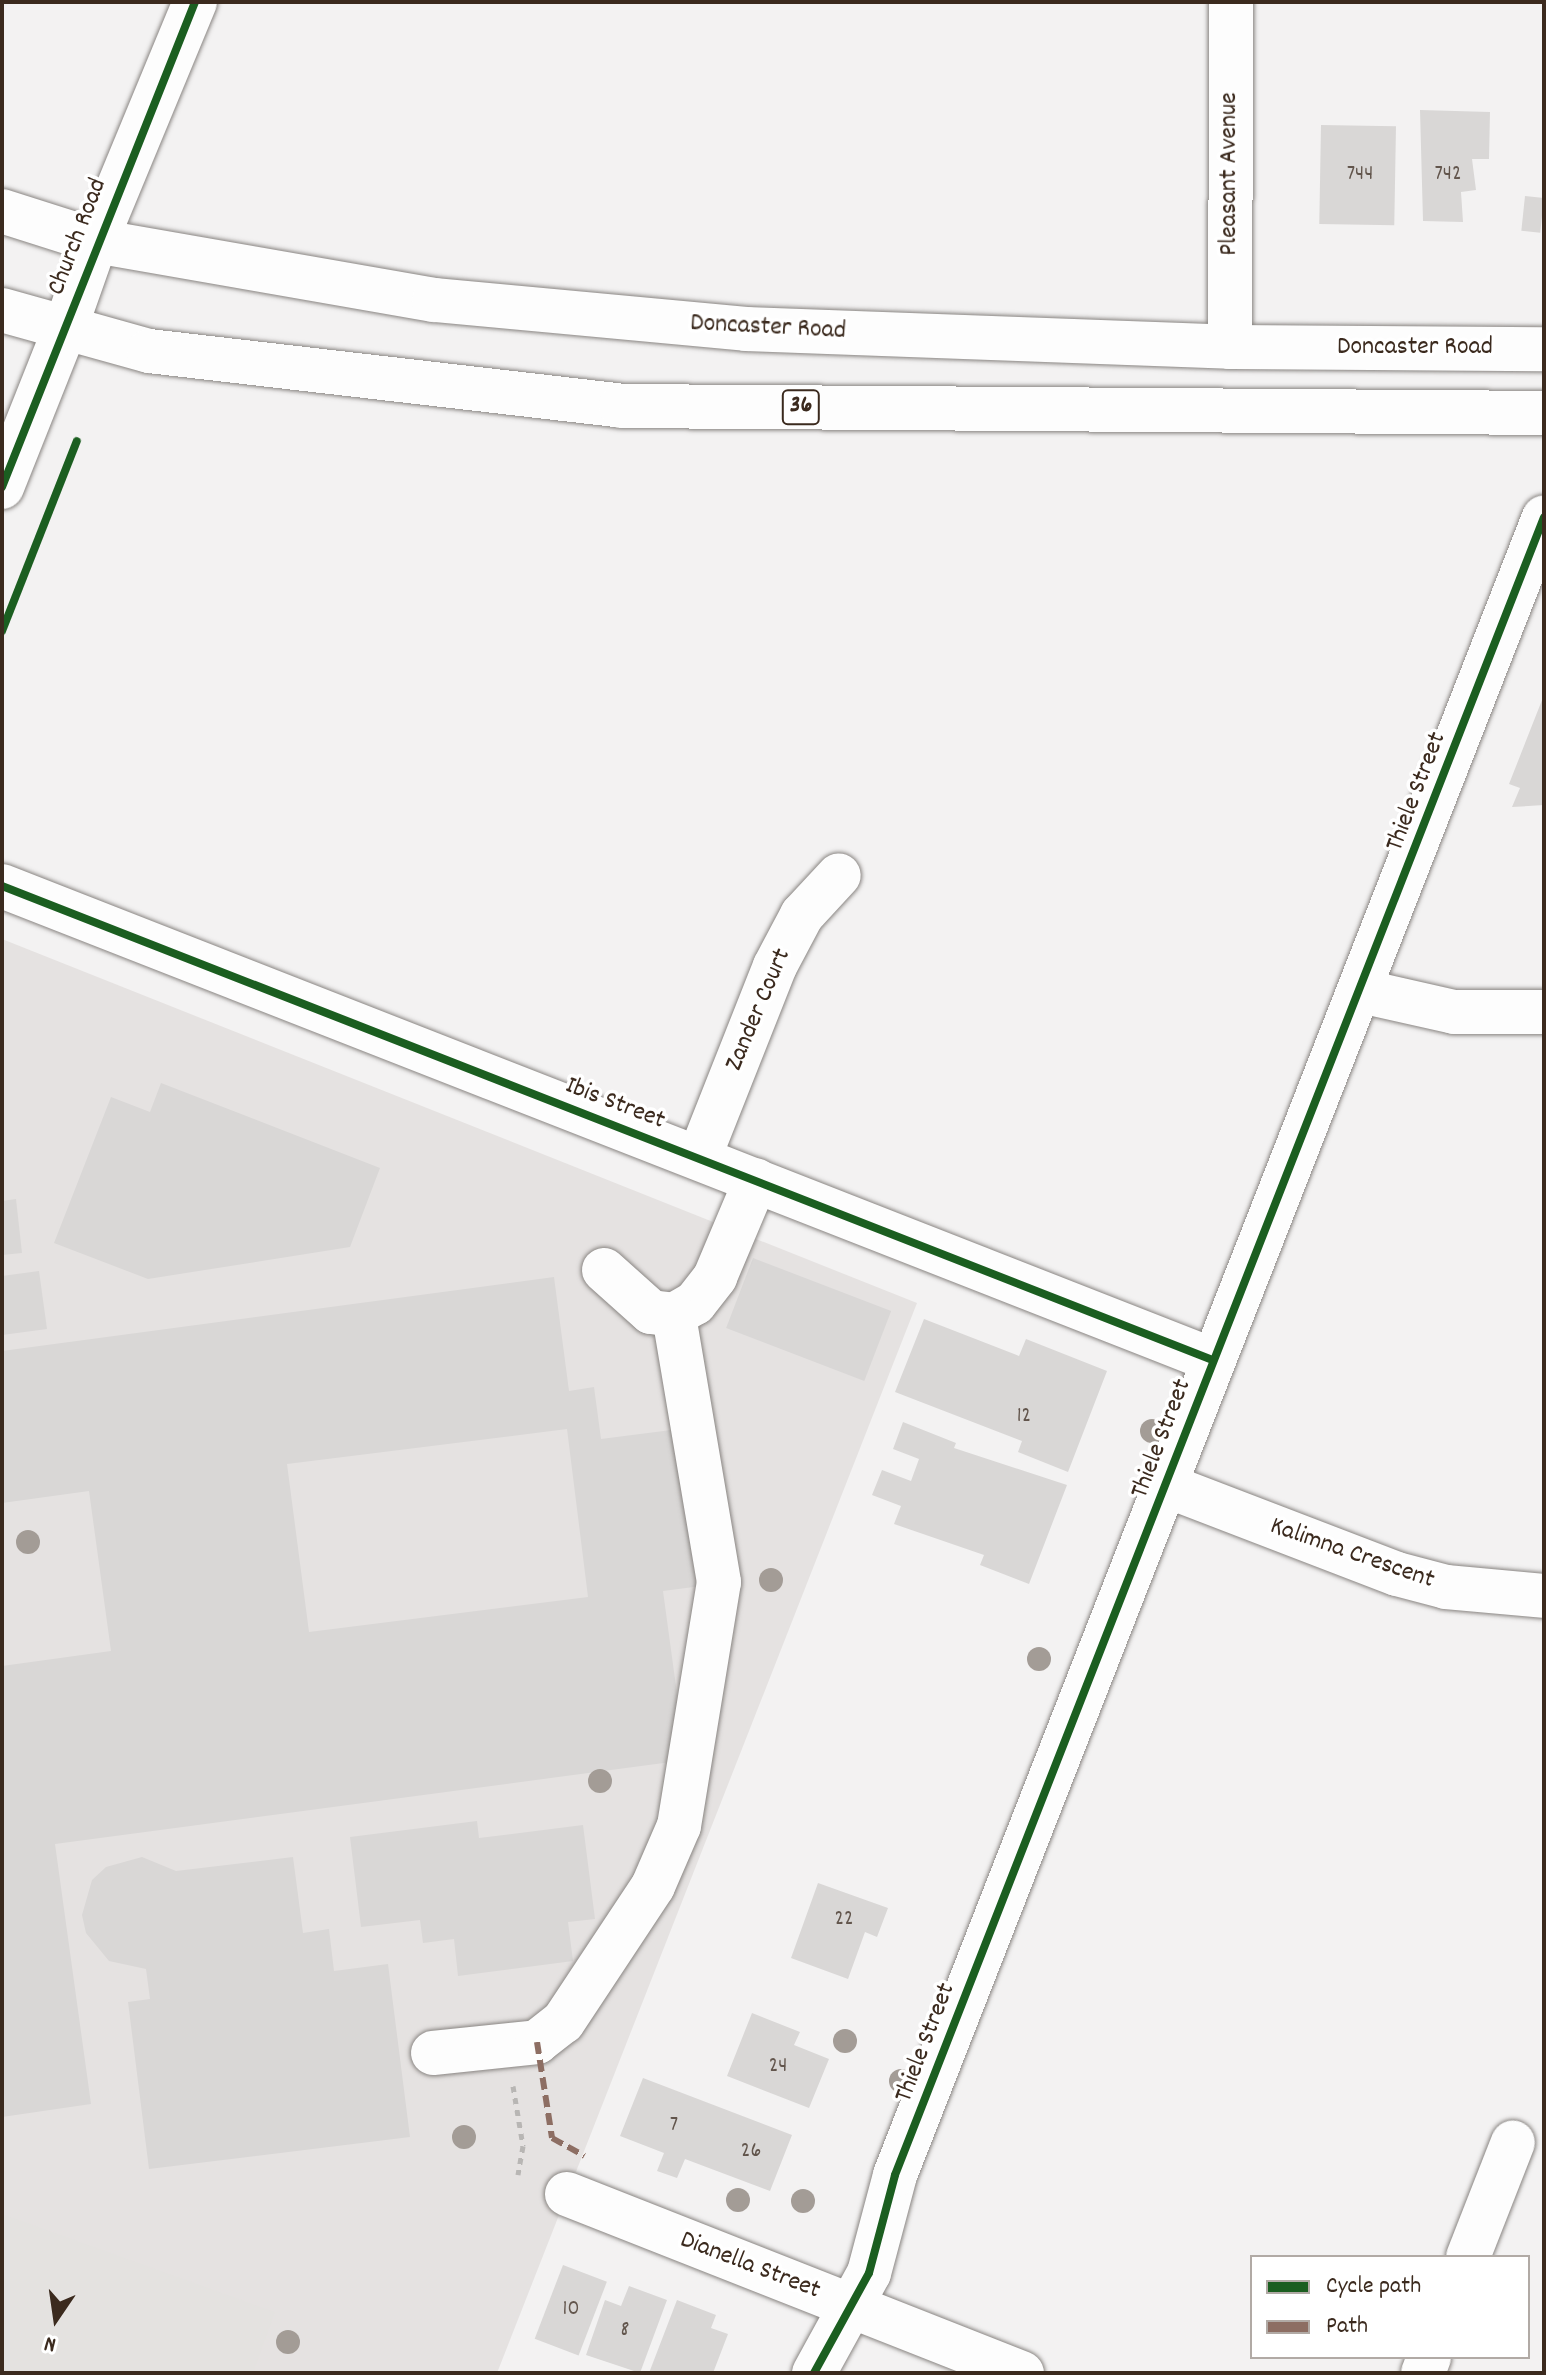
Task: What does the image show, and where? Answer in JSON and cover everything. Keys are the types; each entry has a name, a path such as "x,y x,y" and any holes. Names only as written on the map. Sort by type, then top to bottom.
{"street":[{"name":"Church Road","path":"2,487 65,329 96,241 195,2"},
{"name":"Pleasant Avenue","path":"1230,347 1231,2"},
{"name":"Doncaster Road","path":"2,211 96,241 496,306 746,329 1230,347 1544,349"},
{"name":"36","path":"2,310 149,351 337,378 621,406 1544,413"},
{"name":"Thiele Street","path":"793,2373 836,2300 869,2273 895,2175 1544,517"},
{"name":"Zander Court","path":"699,1158 775,966 802,915 839,875"},
{"name":"Ibis Street","path":"2,886 1213,1360"},
{"path":"1361,991 1454,1012 1544,1012"},
{"path":"674,1315 708,1290 756,1180"},
{"path":"604,1270 630,1300 674,1315"},
{"path":"433,2053 537,2042 563,2022 653,1886 679,1826 719,1582 674,1315"},
{"name":"Kalimna Crescent","path":"1165,1485 1397,1574 1446,1587 1544,1596"},
{"path":"1469,2255 1513,2142"},
{"name":"Dianella Street","path":"567,2194 1022,2373"},
{"name":"Thiele Street","path":"814,2373 836,2300"}],"path":[{"path":"518,2175 519,2124"}],"shaded area":[{"path":"2,939 917,1303 497,2373 2,2373"},
{"path":"2,2214 275,2312 253,2373 2,2373"}],"building":[{"path":"1420,110 1490,112 1489,159 1472,159 1476,190 1461,192 1463,222 1423,221"},
{"path":"1321,125 1396,126 1394,225 1319,224"},
{"path":"1525,196 1544,198 1540,233 1521,231"},
{"path":"1544,695 1544,805 1512,807 1520,788 1509,784"},
{"path":"161,1083 380,1168 350,1247 148,1279 54,1243 111,1097 150,1112"},
{"path":"16,1199 22,1253 2,1255 2,1201"},
{"path":"753,1258 891,1311 864,1381 726,1328"},
{"path":"39,1271 47,1329 2,1335 2,1276"},
{"path":"554,1277 569,1391 594,1387 601,1439 687,1428 709,1585 663,1591 686,1760 55,1844 91,2104 2,2117 2,1666 111,1651 89,1491 2,1503 2,1351","holes":["567,1429 588,1597 309,1632 287,1464"]},
{"path":"924,1319 1019,1356 1026,1339 1107,1371 1068,1472 1018,1452 1022,1441 895,1392"},
{"path":"903,1422 956,1443 954,1448 1067,1485 1029,1584 980,1565 984,1555 894,1524 901,1506 872,1495 882,1470 911,1481 919,1459 893,1449"},
{"path":"477,1821 479,1838 583,1825 595,1919 568,1922 573,1961 458,1976 454,1939 423,1943 420,1920 361,1927 350,1837"},
{"path":"142,1857 176,1871 293,1857 303,1933 329,1929 334,1971 388,1964 410,2137 149,2169 128,2002 150,1999 146,1969 109,1961 86,1933 82,1915 92,1880 106,1867"},
{"path":"818,1883 888,1908 877,1937 865,1932 848,1979 791,1958"},
{"path":"752,2013 800,2032 794,2045 829,2059 809,2108 727,2076"},
{"path":"643,2078 792,2135 770,2191 685,2159 677,2178 657,2171 664,2153 620,2136"},
{"path":"563,2265 607,2282 579,2356 535,2339"},
{"path":"629,2286 667,2300 640,2373 586,2355 605,2300 621,2306"},
{"path":"677,2300 716,2315 711,2328 728,2334 713,2373 649,2373"}],"marked path":[{"path":"537,2042 552,2138 584,2156"}],"cycle path":[{"path":"2,487 195,2"},
{"path":"2,631 77,441"},
{"path":"814,2373 869,2273 895,2175 1544,517"},
{"path":"2,886 1213,1360"}]}
